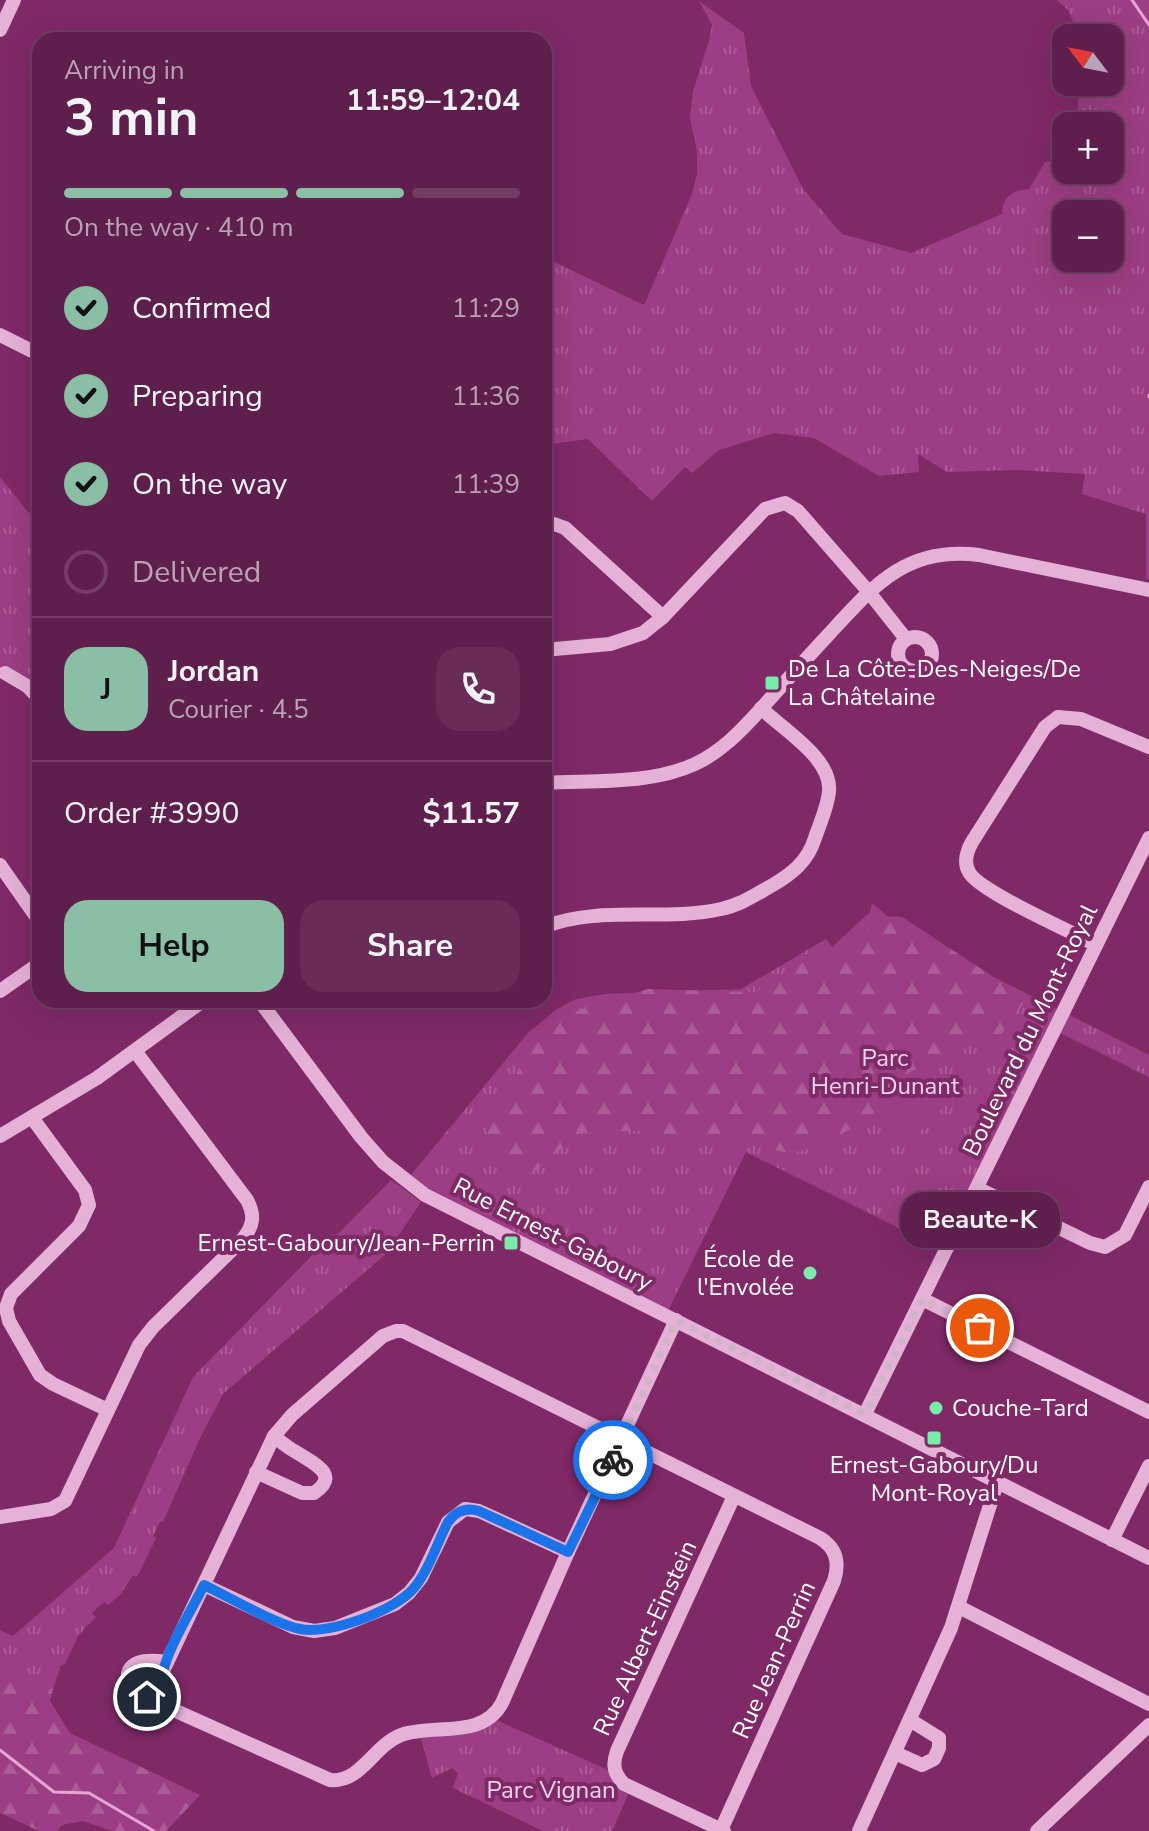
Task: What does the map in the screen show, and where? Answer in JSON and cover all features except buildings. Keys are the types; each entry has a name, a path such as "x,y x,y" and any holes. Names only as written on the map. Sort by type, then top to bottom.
{"street":[{"path":"0,30 14,0"},
{"path":"0,335 32,351"},
{"path":"552,649 622,642 643,633 663,617 765,509 779,503 798,511 906,639"},
{"path":"552,524 565,528 663,617"},
{"path":"552,782 653,776 683,769 717,752 868,591 902,567 929,557 954,553 991,558 1149,590"},
{"path":"5,673 32,691"},
{"path":"552,925 583,918 719,909 751,897 786,878 800,866 813,846 828,795 829,780 818,759 761,708"},
{"path":"1096,945 984,887 968,872 966,857 972,842 1045,727 1058,717 1081,719 1149,747"},
{"name":"Boulevard du Mont-Royal","path":"865,1414 1149,838"},
{"path":"0,865 32,911"},
{"path":"0,991 32,969"},
{"path":"0,1136 33,1119 193,1008"},
{"name":"Rue Ernest-Gaboury","path":"265,1008 361,1137 383,1162 406,1181 445,1205 1149,1558"},
{"path":"0,1517 51,1509 65,1501 145,1336 242,1240 253,1218 247,1200 135,1051"},
{"path":"33,1119 85,1190 89,1205 79,1226 11,1294 7,1314 40,1375 108,1410"},
{"path":"977,1188 1090,1243 1105,1247 1125,1235 1149,1187"},
{"path":"922,1299 1149,1412"},
{"path":"166,1662 140,1660 131,1667 127,1679 132,1690 321,1777 338,1781 360,1769 377,1750 400,1736 478,1725 492,1718 502,1703 676,1320"},
{"name":"Rue Jean-Perrin","path":"161,1704 160,1680 166,1662 274,1436 292,1415 383,1336 396,1331 409,1333 827,1542 833,1548 837,1563 834,1581 723,1830"},
{"path":"256,1472 308,1494 317,1492 323,1485 324,1472 320,1466 274,1436"},
{"path":"1112,1540 1149,1466"},
{"path":"859,1831 959,1607 997,1483"},
{"name":"Rue Albert-Einstein","path":"723,1830 624,1784 615,1773 614,1765 617,1751 734,1496"},
{"path":"204,1585 293,1627 324,1630 395,1604 409,1593 421,1578 452,1516 465,1509 479,1511 568,1552"},
{"path":"959,1607 1149,1704"},
{"path":"895,1753 922,1765 934,1759 939,1748 939,1738 910,1720"},
{"path":"1037,1831 1149,1725"}],"green space":[{"path":"1057,0 1149,0 1149,579 1146,579 1146,514 1082,494 1085,474 1017,470 947,472 918,454 919,472 879,476 814,438 774,433 719,450 692,473 685,467 652,501 588,439 552,444 552,261 644,305 692,194 697,174 697,152 690,118 693,91 712,25 699,1 744,33 751,86 803,189 842,234 911,253 1002,214 1006,199 1017,191 1029,189 1045,162 1052,161 1052,184 1124,184 1124,112 1077,112 1079,96 1124,96 1124,24 1074,24 1069,11"},
{"path":"0,477 32,517 32,683 27,686 0,677"},
{"name":"Parc Henri-Dunant","path":"872,903 908,934 1149,1055 1149,1077 1054,1030 945,1251 746,1152 666,1315 406,1181 528,1033 557,1009 576,999 606,994 741,989 826,939 832,947 870,912"},
{"path":"886,916 902,917 1027,999 1002,1033 908,1073 867,1120 817,1147 789,1153 732,1142 676,1142 650,1130 580,1133 523,1181 506,1174 493,1162 487,1147 488,1128 538,1032 549,1023 591,1005 648,989 756,992 796,965 837,951"},
{"path":"912,1073 945,1105 909,1143 876,1112"},
{"path":"391,1180 421,1202 387,1253 223,1394 163,1522 160,1522 153,1536 156,1538 137,1577 133,1575 121,1594 108,1605 104,1602 92,1613 96,1617 78,1636 65,1664 61,1665 53,1689 0,1678 0,1630 13,1636 114,1548 193,1377 332,1235 338,1234"},
{"path":"0,1678 53,1689 50,1701 70,1733 200,1795 166,1831 112,1831 83,1821 62,1825 57,1831 39,1831 0,1813"},
{"name":"Parc Vignan","path":"492,1718 615,1773 631,1788 612,1831 543,1831 453,1788 458,1773 452,1768 432,1778 419,1732"}],"waterway":[{"path":"1132,0 1149,25"},
{"path":"0,1750 54,1792 89,1793 154,1831"}],"way so far":[{"path":"613,1460 676,1320 865,1414 922,1299 980,1328"}],"place":[{"name":"De La Côte-Des-Neiges/De La Châtelaine","path":"772,683"},
{"name":"Ernest-Gaboury/Jean-Perrin","path":"511,1243"},
{"name":"École de l'Envolée","path":"810,1273"},
{"name":"Beaute-K","path":"980,1328"},
{"name":"Couche-Tard","path":"936,1408"},
{"name":"Ernest-Gaboury/Du Mont-Royal","path":"934,1438"}],"route":[{"path":"147,1697 161,1704 162,1673 204,1585 293,1627 314,1631 335,1628 395,1604 409,1593 421,1578 452,1516 465,1509 479,1511 568,1552 613,1460"}]}
